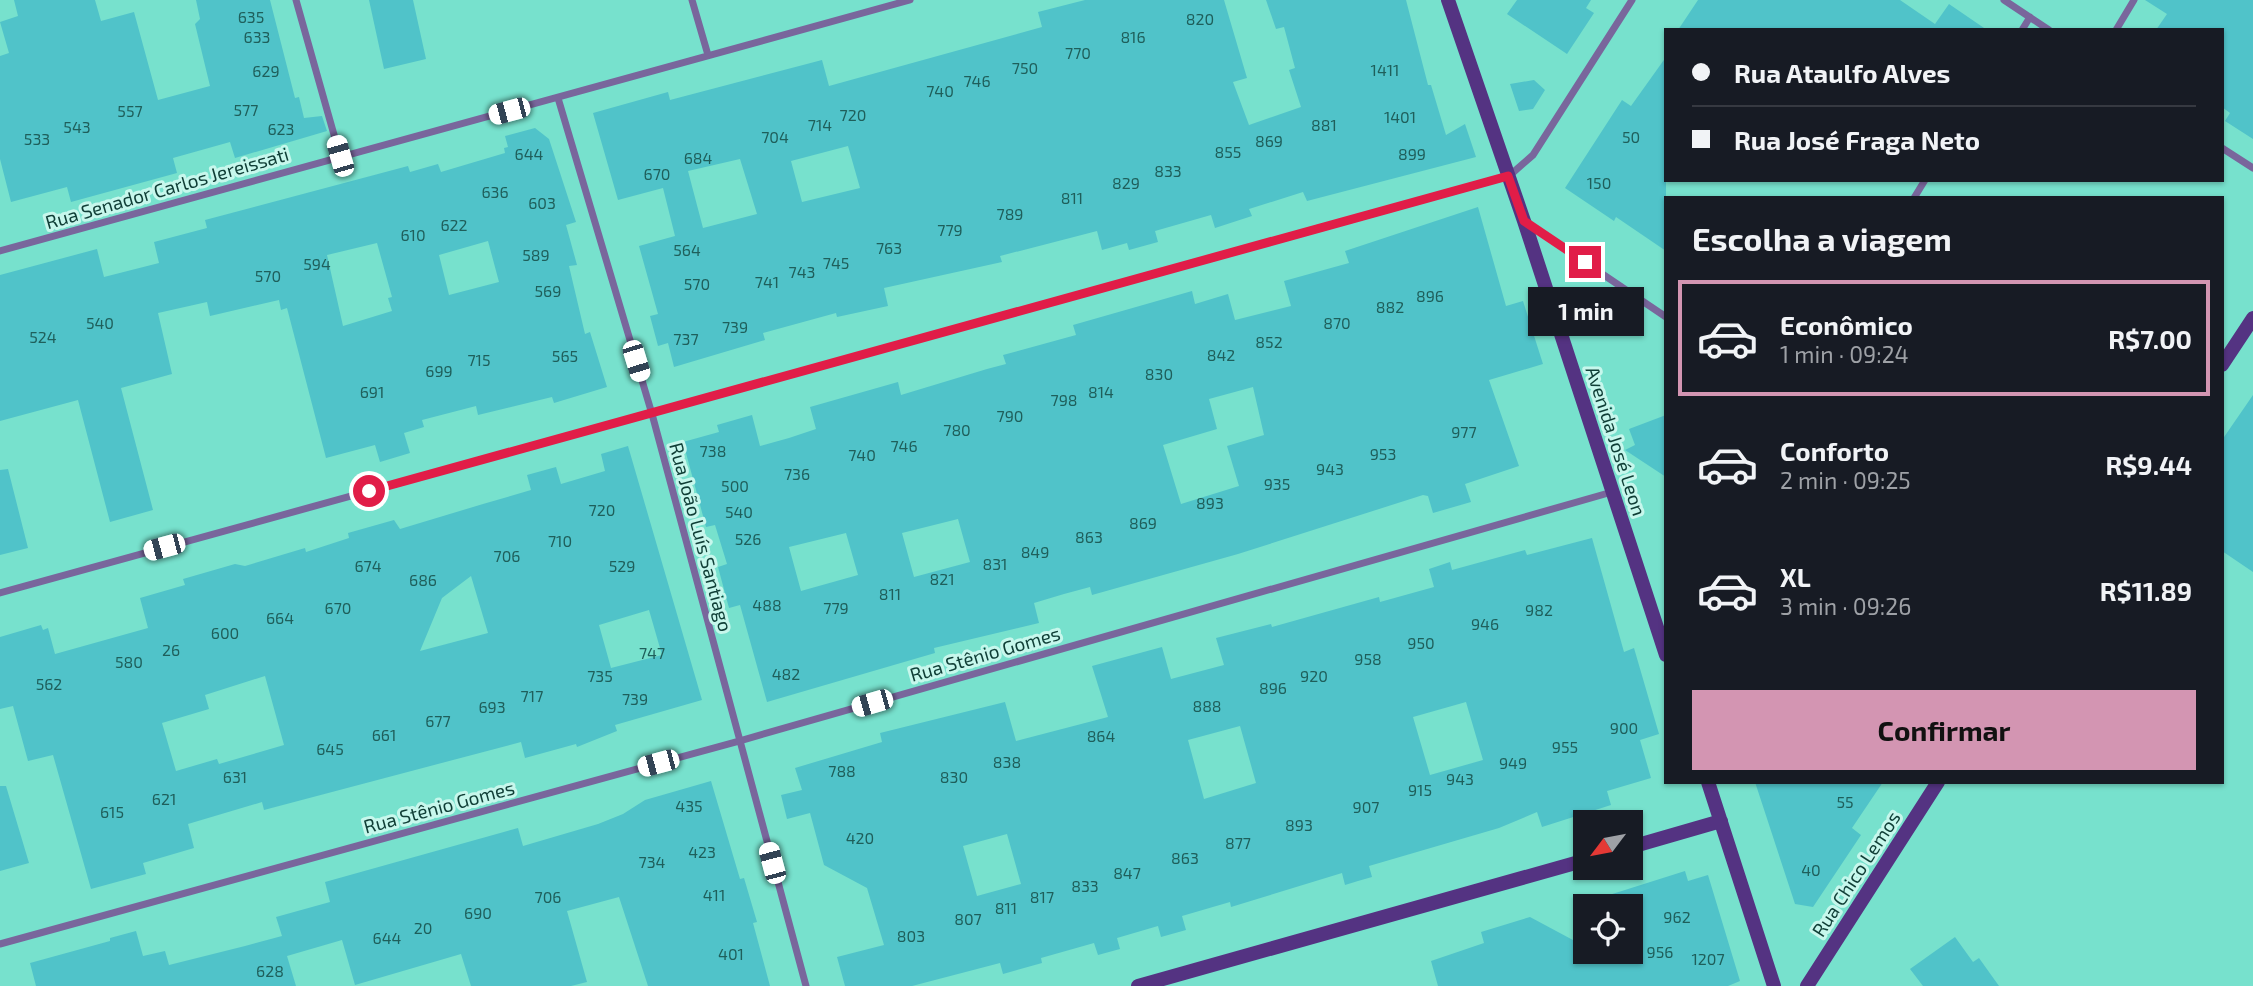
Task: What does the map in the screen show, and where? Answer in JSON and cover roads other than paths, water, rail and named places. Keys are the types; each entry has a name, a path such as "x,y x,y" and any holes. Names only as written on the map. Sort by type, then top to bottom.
{"main road":[{"name":"Avenida José Leon","path":"1448,0 1524,221 1664,649"},
{"path":"2224,362 2253,318"},
{"path":"1709,784 1774,986"},
{"name":"Rua Chico Lemos","path":"1807,986 1937,784"},
{"path":"1643,844 1721,821"},
{"path":"1138,986 1573,864"}],"street":[{"path":"296,0 340,156"},
{"path":"692,0 708,55"},
{"name":"Rua Senador Carlos Jereissati","path":"0,251 910,0"},
{"path":"0,593 1508,176 1533,155 1632,0"},
{"path":"2004,0 2046,28"},
{"path":"2117,28 2134,0"},
{"path":"2023,28 2030,17"},
{"name":"Rua João Luís Santiago","path":"558,98 652,414 806,986"},
{"path":"2224,149 2253,168"},
{"path":"1524,221 1664,316"},
{"name":"Rua Stênio Gomes","path":"0,944 739,741 1612,492"}]}
